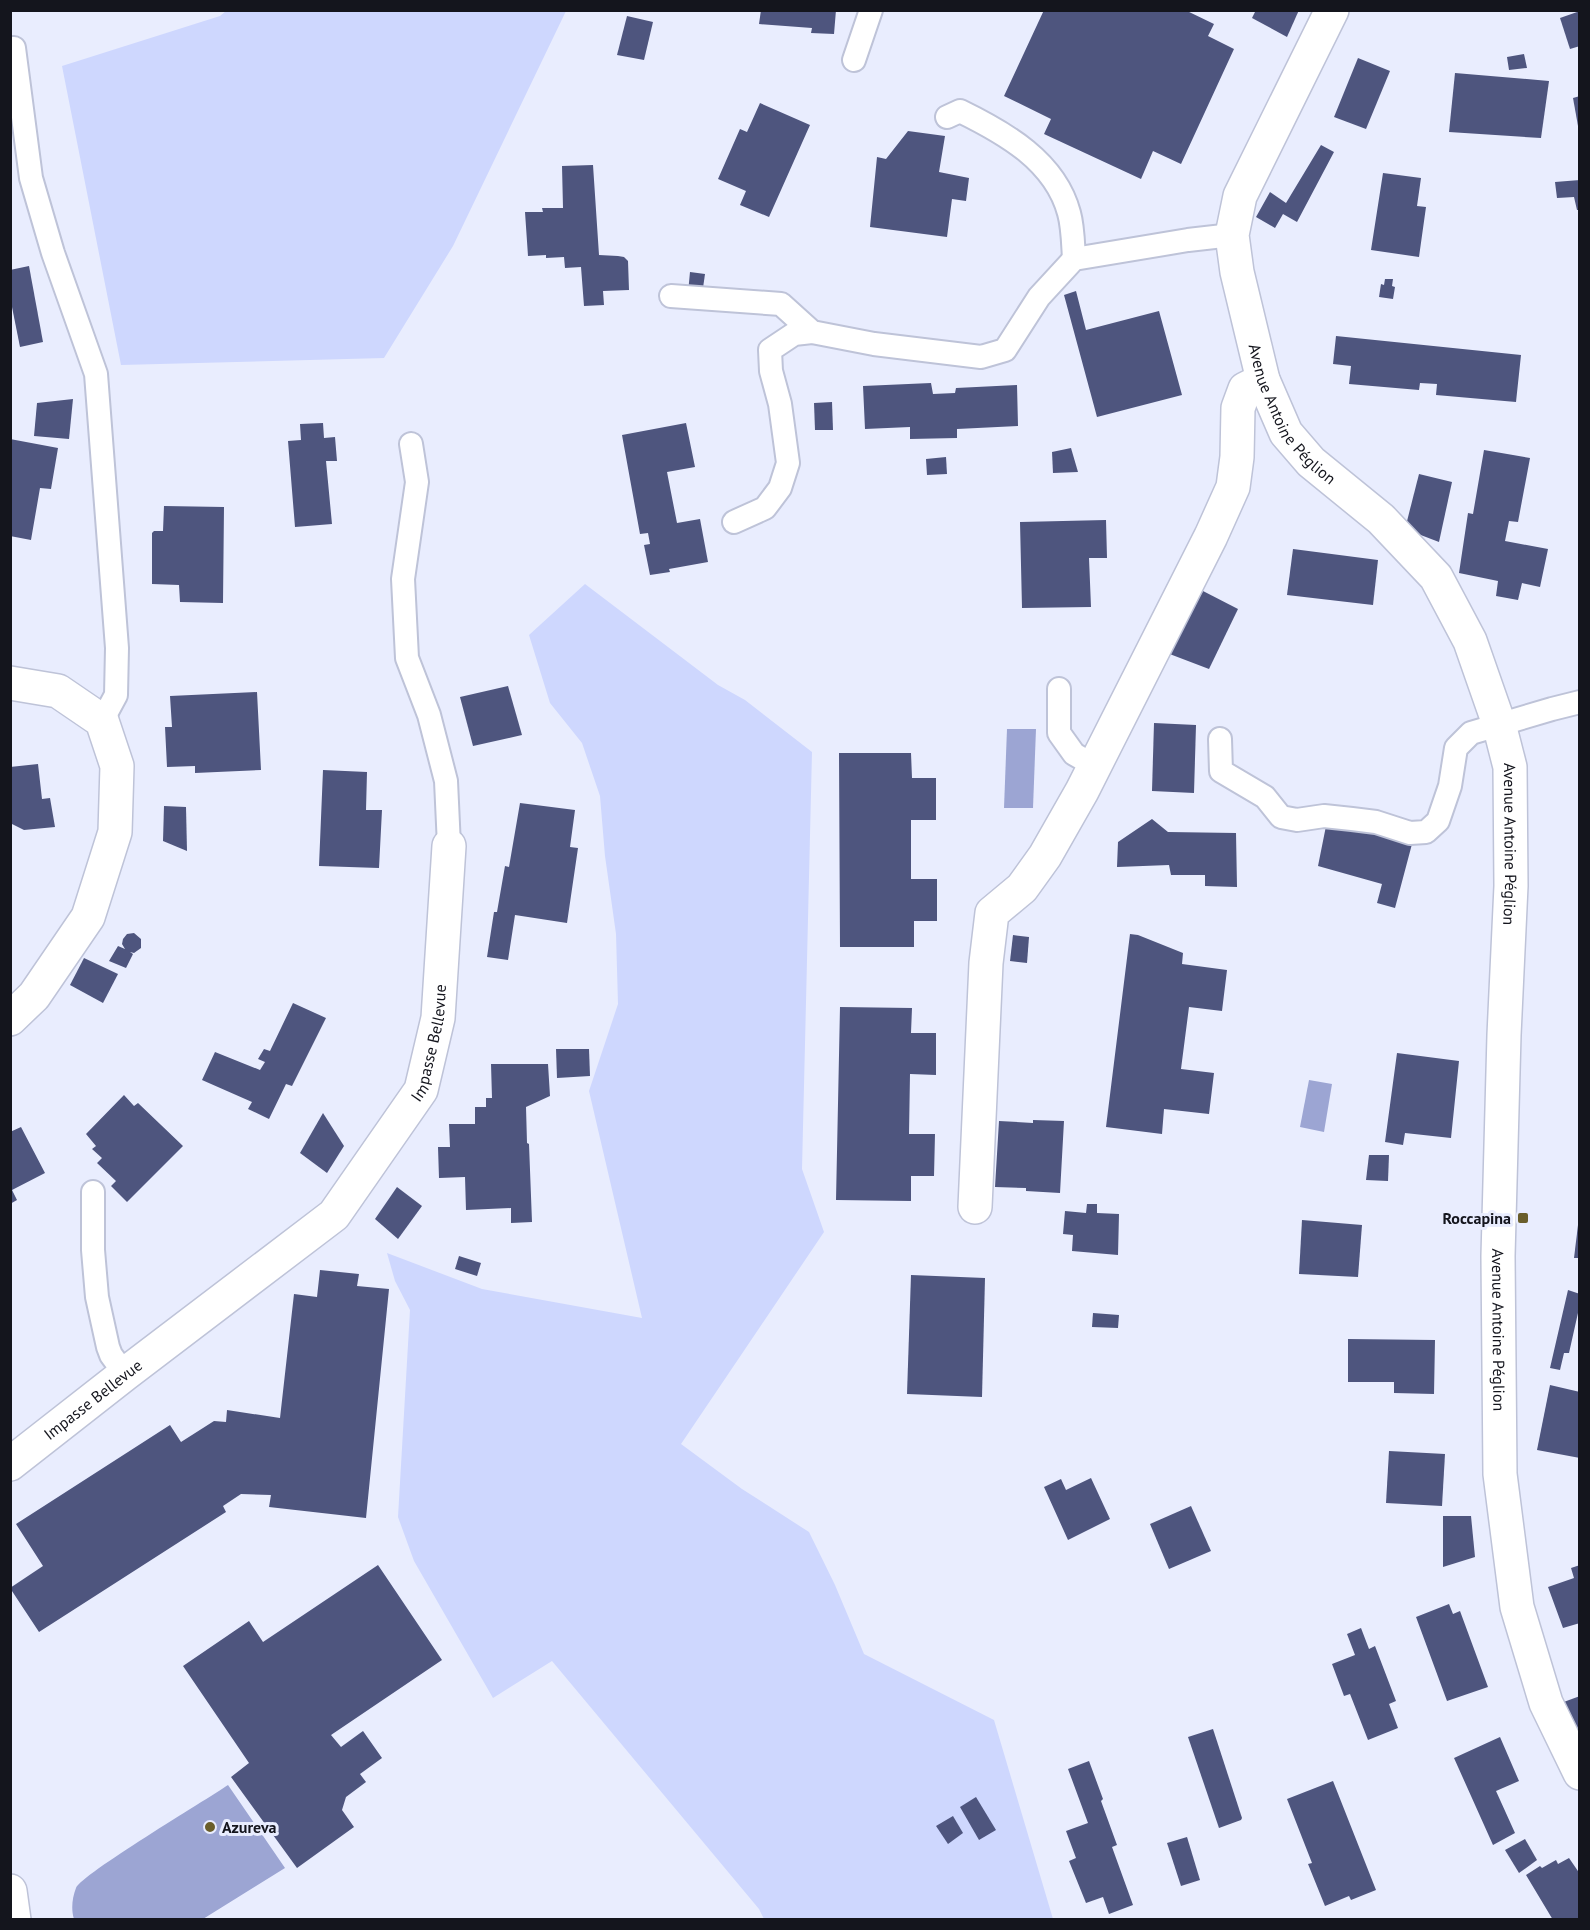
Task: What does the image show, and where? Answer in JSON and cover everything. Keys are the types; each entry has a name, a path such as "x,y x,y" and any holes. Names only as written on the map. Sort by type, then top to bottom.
{"street":[{"name":"Avenue Antoine Péglion","path":"1332,10 1240,196 1233,235 1237,272 1263,380 1286,433 1311,462 1381,519 1436,577 1470,641 1499,724 1510,767 1510,886 1498,1256 1500,1474 1517,1607 1546,1703 1580,1773"},
{"path":"975,1208 986,963 992,913 1022,888 1045,856 1095,766 1233,487 1237,457 1238,408 1245,389 1263,380"},
{"path":"10,683 58,691 102,721 117,766 115,832 88,916 34,996 10,1018"},
{"name":"Impasse Bellevue","path":"10,1464 334,1215 421,1090 438,1018 448,846"},
{"path":"10,1891 14,1920"}],"lane":[{"path":"854,60 871,10"},
{"path":"14,48 31,178 53,253 96,374 117,648 116,695 102,721"},
{"path":"947,117 960,111 1012,139 1037,161 1058,185 1069,214 1074,259"},
{"path":"734,522 765,508 780,488 788,463 780,404 771,371 770,350 794,334 812,332 874,344 981,357 1005,350 1039,297 1074,259 1233,235"},
{"path":"671,296 781,304 812,332"},
{"name":"Impasse Bellevue","path":"411,444 417,483 403,579 407,658 429,715 446,781 448,846"},
{"path":"1059,689 1059,733 1074,754 1095,766"},
{"path":"1220,739 1221,771 1265,796 1281,817 1297,820 1324,816 1376,822 1410,833 1426,832 1438,821 1450,786 1456,748 1471,733 1580,702"},
{"path":"93,1192 93,1250 97,1297 108,1347 125,1374"}],"shaded area":[{"path":"226,11 566,11 453,246 384,358 121,365 62,66 220,16"},
{"path":"585,584 718,685 745,700 812,752 802,1169 824,1232 681,1444 742,1489 809,1532 835,1585 864,1654 994,1720 1053,1919 764,1919 759,1909 552,1661 493,1698 414,1561 398,1517 410,1310 395,1281 387,1253 482,1289 642,1318 589,1091 618,1004 616,934 605,856 600,796 582,743 550,703 529,635"},
{"path":"1007,729 1036,729 1033,808 1004,808"},
{"path":"1309,1080 1332,1084 1324,1132 1300,1127"},
{"name":"Azureva","path":"228,1785 285,1868 203,1919 74,1919 72,1908 74,1896 76,1888 83,1880"}],"building":[{"path":"761,10 836,10 834,34 811,33 812,28 759,24"},
{"path":"1044,10 1185,10 1214,24 1208,36 1234,49 1181,164 1153,151 1141,179 1044,134 1051,119 1004,96"},
{"path":"1256,10 1299,10 1287,37 1252,18"},
{"path":"1580,11 1580,46 1570,49 1560,18"},
{"path":"627,16 653,22 644,60 617,55"},
{"path":"1524,54 1527,68 1509,70 1507,57"},
{"path":"1358,58 1390,71 1366,129 1334,117"},
{"path":"1455,73 1549,81 1541,138 1449,132"},
{"path":"1580,96 1580,126 1578,126 1573,98"},
{"path":"760,103 810,125 769,217 740,205 746,191 718,179 740,129 747,132"},
{"path":"908,131 945,136 939,172 969,178 966,201 952,199 947,237 870,227 877,157 886,159"},
{"path":"1321,145 1334,152 1297,222 1283,214 1275,228 1256,217 1270,192 1286,203"},
{"path":"593,165 599,255 624,257 628,261 629,290 603,291 604,305 584,306 581,267 565,268 564,257 528,256 525,212 543,212 542,208 563,208 562,166"},
{"path":"1383,173 1421,178 1417,206 1426,207 1419,257 1371,250"},
{"path":"1580,180 1580,210 1577,210 1574,197 1557,198 1555,182"},
{"path":"29,266 43,342 20,347 10,297 10,270"},
{"path":"690,272 705,274 702,295 688,293"},
{"path":"1385,279 1393,279 1392,286 1395,287 1393,299 1379,297 1381,284 1384,285"},
{"path":"1076,291 1086,330 1159,311 1182,395 1097,417 1064,295"},
{"path":"1336,336 1521,355 1516,402 1436,395 1437,384 1420,383 1419,390 1349,384 1351,366 1333,364"},
{"path":"931,383 933,394 955,393 956,388 1017,385 1018,426 957,429 957,438 910,439 910,427 865,429 863,386"},
{"path":"73,399 69,439 34,436 37,403"},
{"path":"832,402 833,430 815,430 814,403"},
{"path":"323,423 324,438 335,437 337,461 326,461 332,524 295,527 288,441 301,440 300,424"},
{"path":"686,423 695,467 667,472 677,523 700,519 708,562 650,575 644,545 650,544 648,533 640,534 622,435"},
{"path":"10,439 58,448 51,489 40,488 31,540 10,536"},
{"path":"1071,448 1078,472 1053,473 1052,452"},
{"path":"1484,450 1530,458 1518,522 1509,521 1505,541 1548,549 1540,587 1522,583 1518,600 1496,596 1498,581 1459,573 1468,513 1473,514"},
{"path":"946,457 947,474 927,475 926,459"},
{"path":"1419,474 1452,482 1439,542 1405,529"},
{"path":"164,506 224,507 223,603 180,602 179,585 152,584 152,533 163,531"},
{"path":"1106,520 1107,558 1089,558 1091,607 1022,608 1020,522"},
{"path":"1293,549 1378,560 1373,605 1287,595"},
{"path":"1203,591 1238,609 1209,669 1167,653"},
{"path":"508,686 522,735 473,746 460,697"},
{"path":"257,692 261,770 195,773 195,766 167,767 165,727 172,727 170,696"},
{"path":"1154,723 1196,725 1194,793 1152,791"},
{"path":"839,753 911,753 912,778 936,778 936,820 911,820 911,879 937,879 937,921 914,921 914,947 840,947"},
{"path":"38,764 42,799 50,798 55,827 24,830 10,823 10,767"},
{"path":"323,770 367,772 366,810 382,810 379,868 319,866"},
{"path":"520,803 575,810 570,847 578,848 567,923 515,915 508,960 487,957 494,912 497,912 505,866 509,867"},
{"path":"164,806 186,807 187,851 163,841"},
{"path":"1152,819 1168,832 1236,833 1237,887 1205,886 1205,875 1171,875 1169,865 1117,867 1118,842"},
{"path":"1327,821 1412,844 1395,908 1377,903 1382,884 1318,866"},
{"path":"134,933 141,939 141,948 134,953 130,952 133,954 126,968 109,961 118,946 125,949 122,944 127,934"},
{"path":"1130,934 1183,953 1182,964 1227,970 1222,1011 1189,1007 1181,1069 1214,1073 1209,1114 1164,1109 1162,1134 1106,1127"},
{"path":"1013,935 1029,937 1027,963 1010,961"},
{"path":"84,958 118,974 103,1003 70,985"},
{"path":"293,1003 326,1018 292,1086 286,1084 269,1119 248,1109 252,1102 202,1080 215,1052 260,1070 265,1062 258,1059 264,1049 270,1051"},
{"path":"840,1007 912,1008 911,1033 936,1033 936,1075 910,1074 909,1134 935,1134 934,1176 911,1176 911,1201 836,1200"},
{"path":"556,1049 589,1049 590,1076 557,1078"},
{"path":"1397,1053 1459,1061 1451,1138 1405,1133 1403,1145 1385,1142"},
{"path":"491,1064 548,1064 550,1096 526,1107 532,1222 511,1223 511,1208 466,1210 465,1177 439,1178 438,1147 450,1147 449,1124 475,1124 475,1107 486,1107 486,1098 492,1098"},
{"path":"124,1095 134,1106 138,1103 183,1146 127,1202 111,1186 116,1181 97,1163 102,1158 92,1149 96,1146 86,1134"},
{"path":"323,1113 344,1146 327,1173 300,1153"},
{"path":"1033,1120 1064,1121 1060,1193 1026,1191 1026,1188 995,1187 999,1121 1033,1123"},
{"path":"21,1127 45,1173 12,1190 17,1200 10,1204 10,1132"},
{"path":"1369,1155 1389,1155 1388,1181 1366,1180"},
{"path":"397,1187 422,1206 398,1239 375,1219"},
{"path":"1087,1204 1097,1204 1097,1213 1119,1214 1118,1255 1072,1251 1073,1235 1063,1234 1065,1211 1086,1213"},
{"path":"1302,1220 1362,1225 1358,1277 1299,1274"},
{"path":"1578,1225 1580,1225 1580,1258 1574,1258"},
{"path":"459,1256 481,1263 477,1276 455,1269"},
{"path":"320,1270 359,1274 357,1286 389,1289 366,1518 269,1507 271,1495 241,1494 223,1506 226,1512 39,1632 10,1588 43,1566 16,1524 170,1425 181,1442 214,1421 226,1422 227,1410 280,1418 294,1294 317,1297"},
{"path":"911,1275 985,1278 982,1397 907,1394"},
{"path":"1568,1290 1580,1294 1580,1304 1569,1353 1564,1353 1560,1370 1550,1368"},
{"path":"1093,1313 1119,1315 1118,1328 1092,1327"},
{"path":"1348,1339 1435,1340 1434,1394 1394,1393 1394,1382 1348,1382"},
{"path":"1550,1385 1580,1392 1580,1458 1537,1450"},
{"path":"1389,1451 1445,1454 1442,1506 1386,1503"},
{"path":"1091,1478 1110,1519 1068,1540 1044,1487 1061,1479 1066,1490"},
{"path":"1191,1506 1211,1551 1169,1569 1150,1524"},
{"path":"1443,1516 1471,1516 1475,1557 1443,1567"},
{"path":"378,1565 442,1660 331,1735 341,1747 363,1731 382,1758 360,1774 366,1782 346,1797 342,1810 354,1827 297,1868 231,1777 249,1763 183,1666 249,1621 263,1642"},
{"path":"1580,1565 1580,1623 1563,1628 1548,1587 1574,1578 1571,1568"},
{"path":"1449,1604 1453,1614 1460,1611 1488,1687 1447,1701 1416,1617"},
{"path":"1361,1628 1369,1649 1375,1646 1396,1701 1389,1704 1398,1728 1368,1740 1350,1694 1344,1696 1332,1664 1355,1655 1347,1634"},
{"path":"1580,1696 1580,1748 1561,1703"},
{"path":"1213,1729 1242,1818 1219,1828 1188,1737"},
{"path":"1500,1737 1519,1781 1496,1791 1515,1833 1493,1845 1454,1758"},
{"path":"1089,1761 1117,1845 1112,1847 1133,1905 1109,1914 1103,1897 1086,1903 1069,1861 1076,1858 1066,1831 1088,1823 1068,1769"},
{"path":"1333,1781 1376,1890 1351,1900 1349,1896 1325,1906 1308,1864 1312,1863 1287,1799"},
{"path":"976,1797 996,1830 979,1840 960,1807"},
{"path":"953,1816 963,1833 948,1844 936,1826"},
{"path":"1187,1837 1200,1880 1181,1886 1167,1843"},
{"path":"1525,1839 1537,1860 1519,1873 1505,1850"},
{"path":"1569,1858 1580,1874 1580,1920 1553,1920 1526,1875 1540,1866 1542,1868 1556,1860 1558,1864"}],"place":[{"name":"Roccapina","path":"1523,1218"},
{"name":"Azureva","path":"210,1827"}]}
